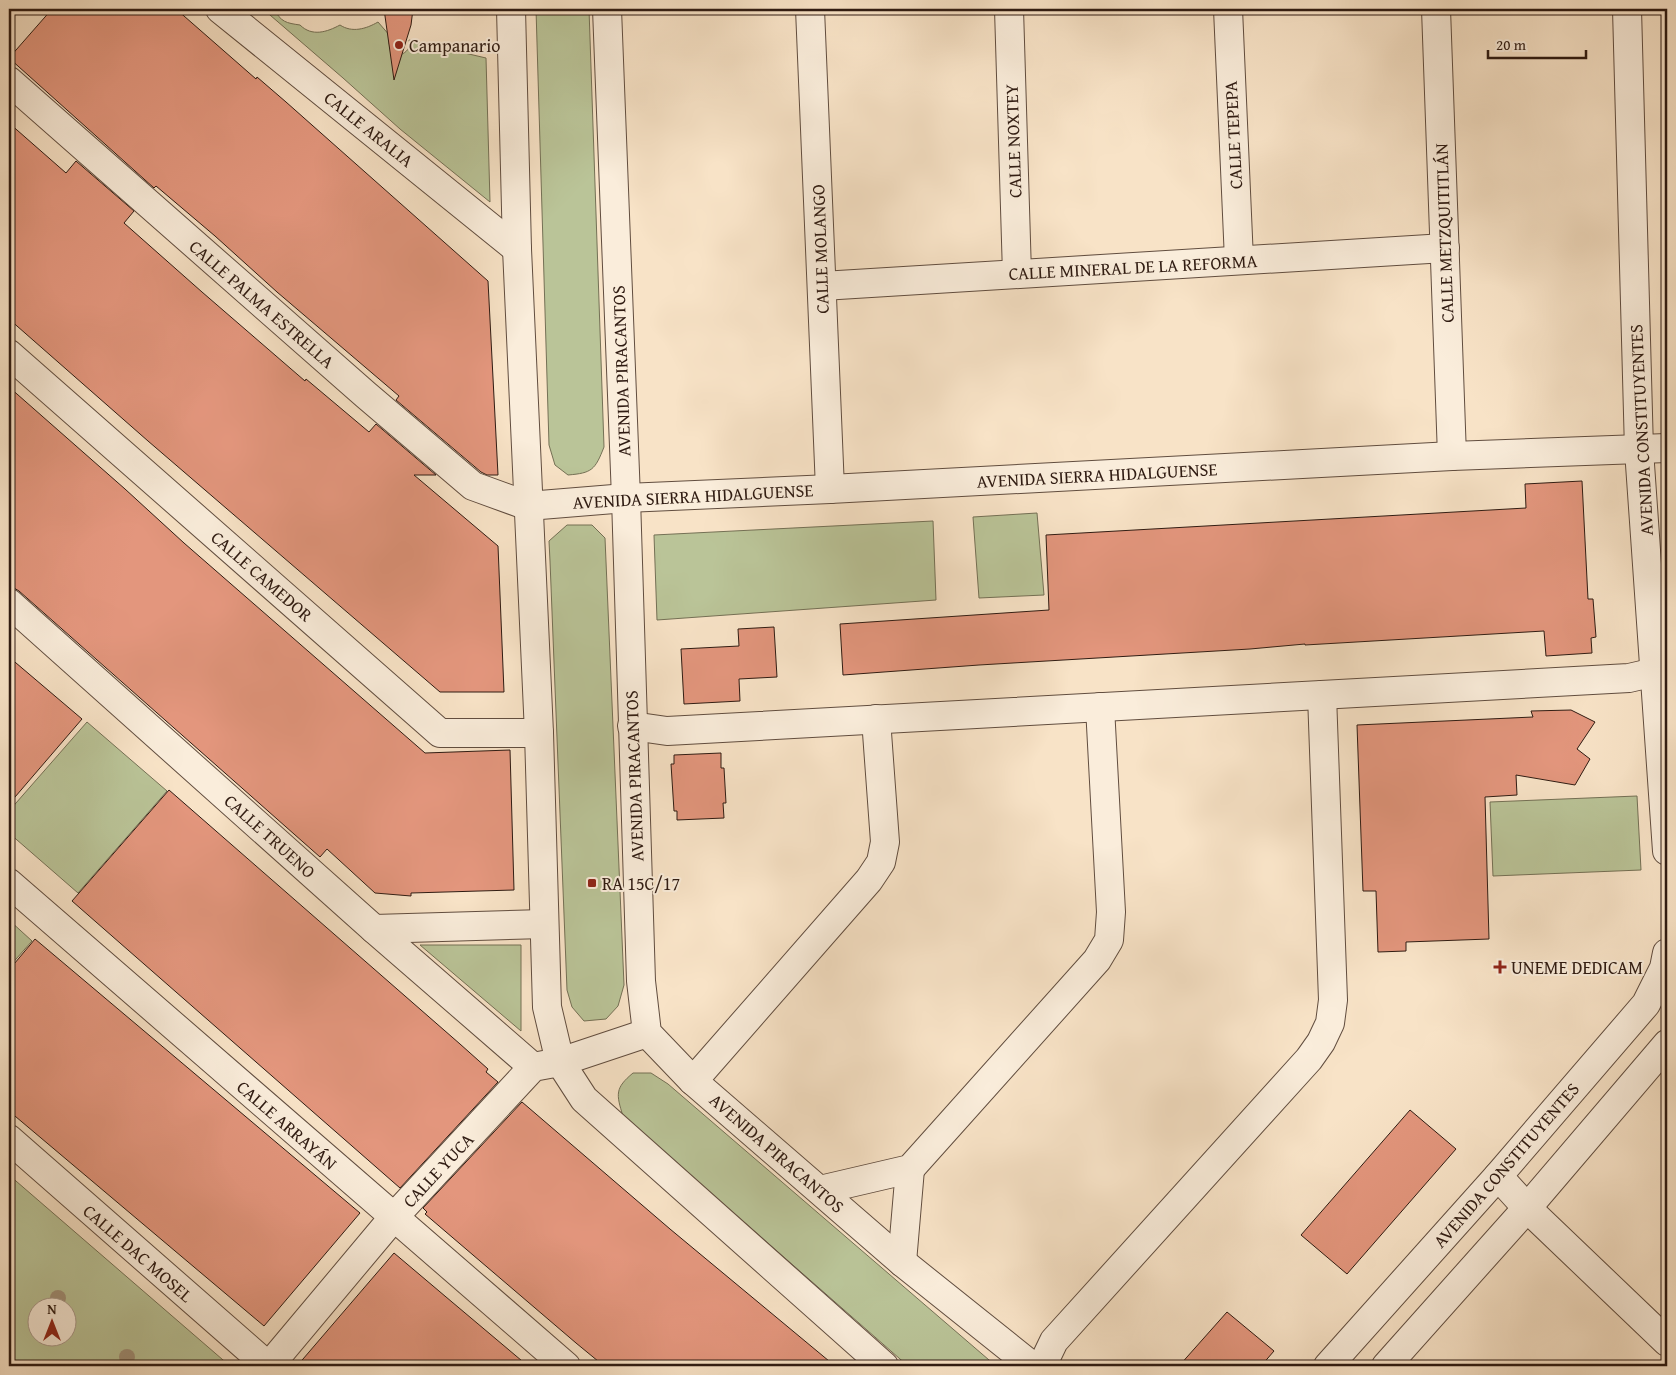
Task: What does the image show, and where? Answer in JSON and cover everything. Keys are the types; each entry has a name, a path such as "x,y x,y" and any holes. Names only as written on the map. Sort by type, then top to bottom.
{"street":[{"name":"CALLE ARALIA","path":"220,9 517,249"},
{"path":"511,9 517,249 539,733 547,1007 560,1062 584,1100 884,1366"},
{"name":"AVENIDA PIRACANTOS","path":"607,9 626,498 640,981 647,1034 693,1081 902,1262 1032,1366"},
{"name":"CALLE MOLANGO","path":"810,9 830,489"},
{"name":"CALLE NOXTEY","path":"1010,9 1017,274"},
{"name":"CALLE TEPEPA","path":"1228,9 1239,260"},
{"name":"CALLE METZQUITITLÁN","path":"1436,9 1452,456"},
{"name":"AVENIDA CONSTITUYENTES","path":"1627,9 1639,450 1659,609 1655,672 1667,851"},
{"name":"CALLE PALMA ESTRELLA","path":"9,81 358,388 473,486 528,506"},
{"name":"CALLE MINERAL DE LA REFORMA","path":"822,286 1445,248"},
{"name":"CALLE CAMEDOR","path":"9,354 440,733 539,733"},
{"name":"AVENIDA SIERRA HIDALGUENSE","path":"528,506 626,498 1452,456 1667,448"},
{"name":"CALLE TRUENO","path":"9,603 374,929 533,1067"},
{"path":"632,726 667,731 1629,678 1655,672"},
{"path":"1042,1366 1054,1341 1309,1059 1321,1042 1330,1023 1333,1000 1322,695"},
{"path":"820,1190 910,1169 1098,960 1109,940 1111,912 1100,707"},
{"path":"693,1081 869,880 881,862 885,842 876,719"},
{"name":"CALLE ARRAYÁN","path":"9,882 393,1218 566,1366"},
{"path":"374,929 544,924"},
{"name":"AVENIDA CONSTITUYENTES","path":"1328,1366 1498,1176 1646,1004 1664,968 1667,953"},
{"path":"533,1067 560,1062 647,1034"},
{"path":"1386,1366 1527,1208 1667,1044"},
{"name":"CALLE YUCA","path":"268,1366 393,1218 533,1067"},
{"name":"CALLE DAC MOSEL","path":"9,1139 268,1366"},
{"path":"902,1262 910,1169"},
{"path":"1498,1176 1527,1208 1667,1342"}],"green space":[{"path":"263,9 274,9 284,21 300,25 309,31 315,32 330,30 340,25 349,29 359,29 369,27 378,22 391,37 389,43 391,50 400,55 408,49 409,40 486,58 490,202 400,129"},
{"path":"536,9 589,9 604,447 592,469 568,475 555,465 549,445"},
{"path":"1037,513 1044,595 979,598 973,517"},
{"path":"933,521 936,600 657,620 654,535"},
{"path":"567,525 592,525 605,538 624,985 618,1006 606,1019 584,1021 572,1007 567,990 549,541"},
{"path":"87,722 167,791 78,893 9,833 9,811"},
{"path":"1637,796 1641,870 1493,876 1490,802"},
{"path":"9,920 32,941 9,967"},
{"path":"420,945 521,945 521,1031"},
{"path":"633,1073 651,1073 668,1084 996,1366 908,1366 623,1116 618,1097 620,1087"},
{"path":"9,1175 230,1366 9,1366"}],"building":[{"path":"52,9 176,9 256,79 257,77 286,102 488,281 498,475 487,475 481,472 396,400 399,396 277,292 215,236 156,186 154,188 9,58"},
{"path":"384,9 413,9 411,25 394,80"},
{"path":"9,123 66,173 76,161 134,211 124,223 305,381 306,379 369,432 376,424 436,475 414,475 498,546 504,692 440,692 9,319"},
{"path":"9,387 184,543 425,753 510,750 514,890 411,893 411,896 375,893 327,849 320,857 19,591 9,585"},
{"path":"1582,481 1588,599 1593,599 1596,637 1591,638 1592,653 1546,656 1544,631 1305,644 843,675 840,624 1049,610 1046,535 1526,508 1525,484"},
{"path":"774,627 777,677 739,679 740,701 684,704 681,649 739,646 738,629"},
{"path":"9,657 82,719 9,804"},
{"path":"1571,710 1595,722 1577,749 1590,759 1575,785 1516,775 1517,795 1485,797 1489,939 1406,942 1406,951 1378,952 1376,891 1363,891 1357,725 1533,717 1531,711"},
{"path":"721,753 726,803 723,803 724,818 677,820 677,811 674,811 671,764 674,764 674,755"},
{"path":"169,790 460,1044 488,1069 486,1072 498,1082 400,1188 72,901"},
{"path":"35,939 360,1213 264,1326 9,1111 9,970"},
{"path":"522,1102 670,1229 835,1366 604,1366 576,1343 425,1214 427,1212 423,1208"},
{"path":"1410,1110 1456,1149 1347,1274 1301,1235"},
{"path":"394,1253 452,1302 528,1366 297,1366"},
{"path":"1227,1312 1274,1351 1261,1366 1179,1366"}],"place":[{"name":"Campanario","path":"399,45"},
{"name":"RA 15C/17","path":"592,883"},
{"name":"UNEME DEDICAM","path":"1500,967"}]}
